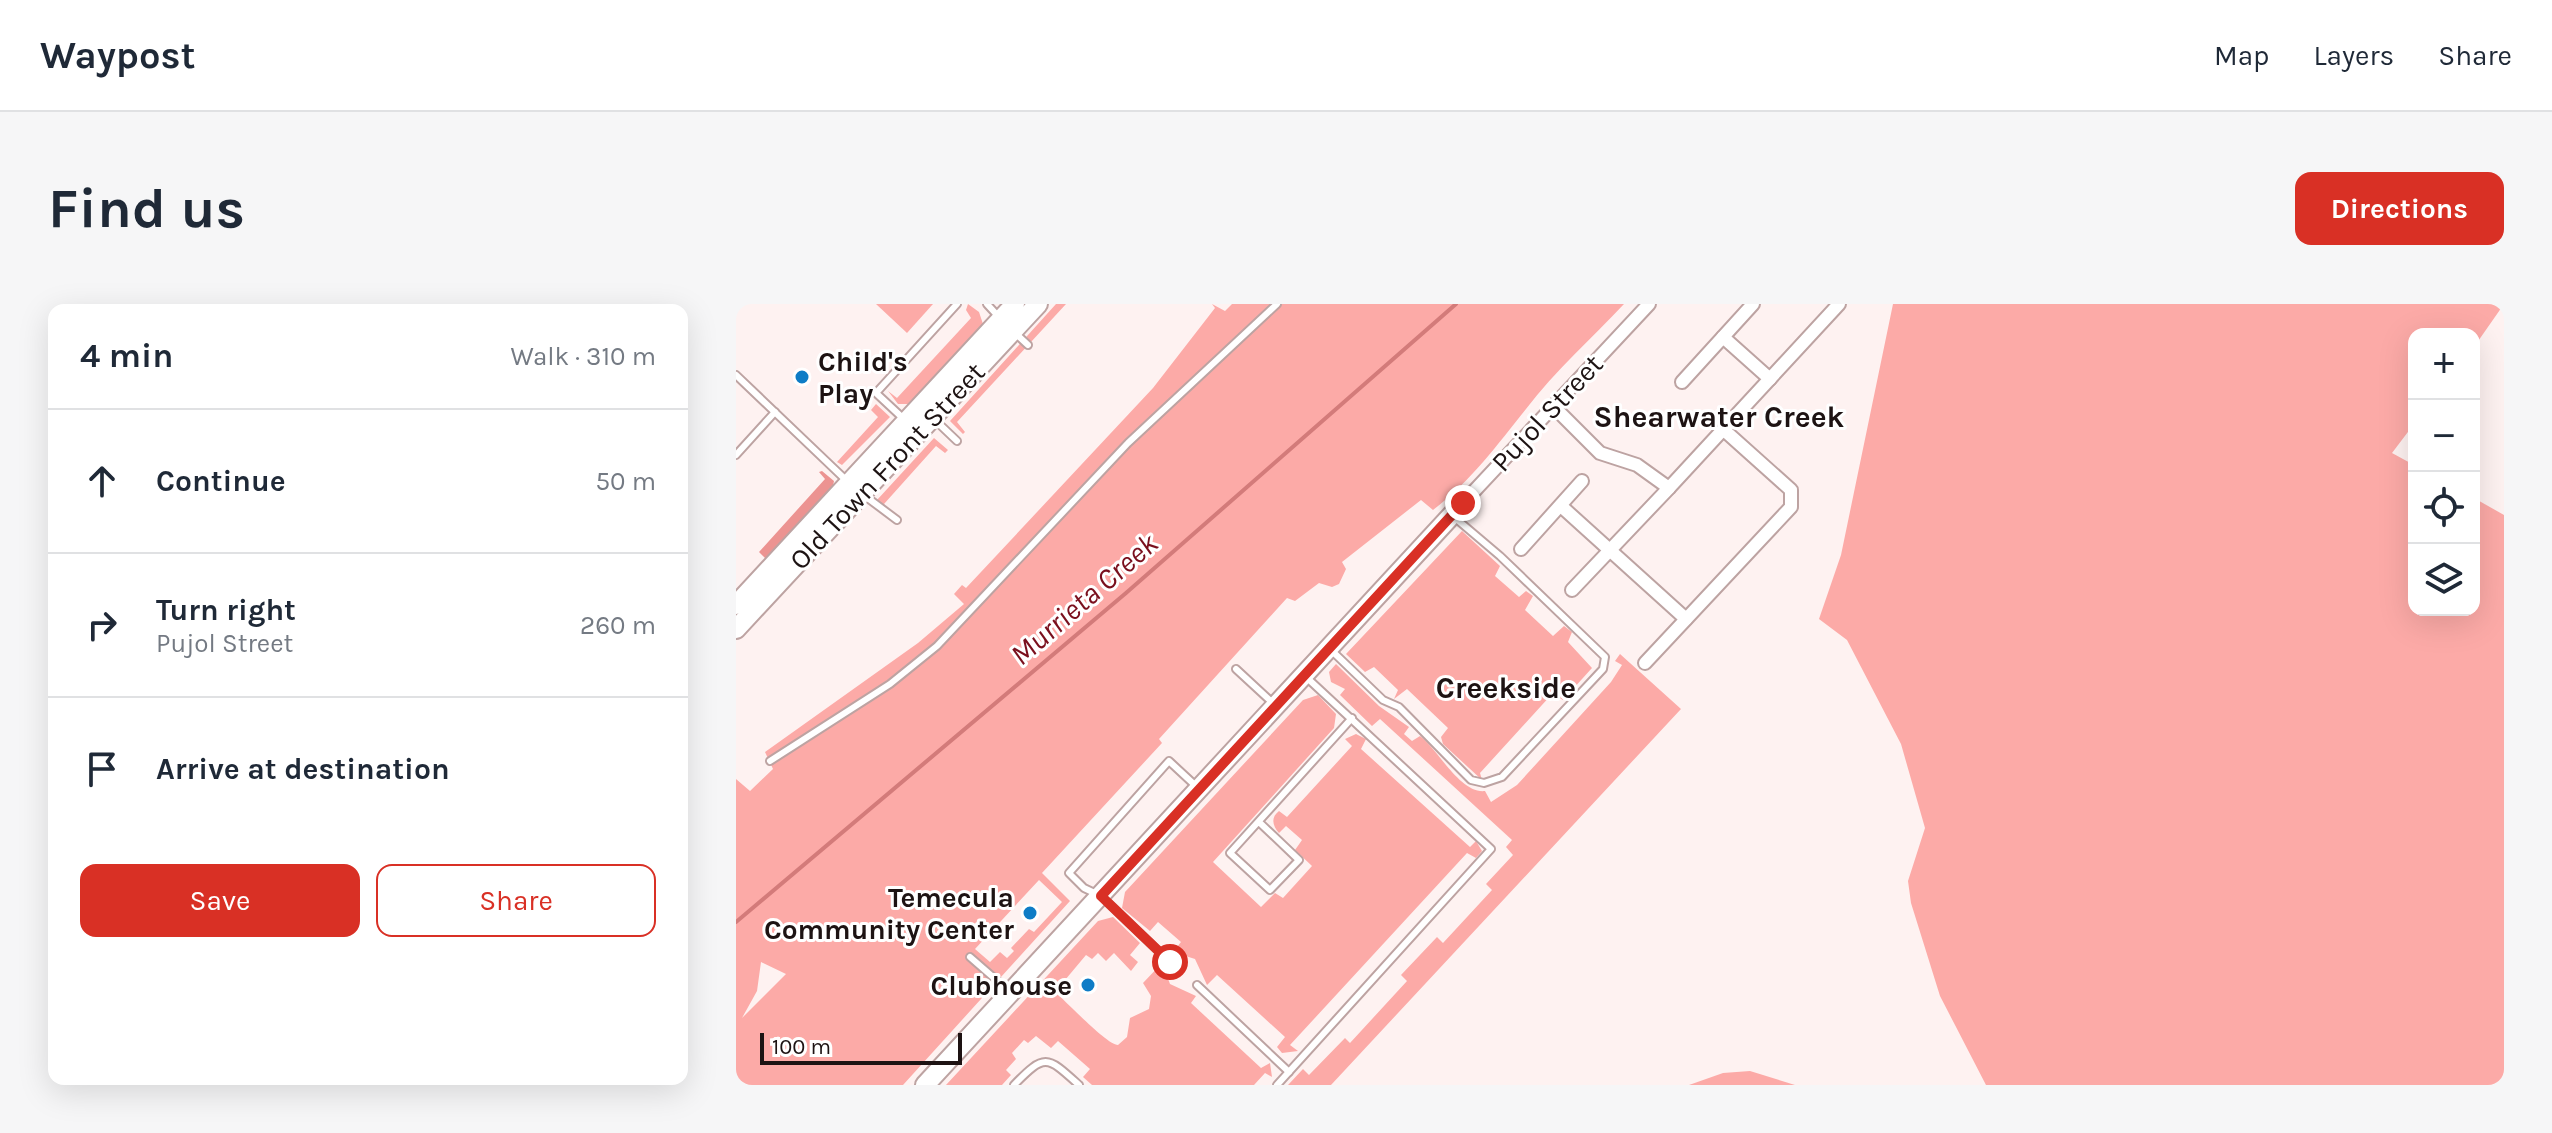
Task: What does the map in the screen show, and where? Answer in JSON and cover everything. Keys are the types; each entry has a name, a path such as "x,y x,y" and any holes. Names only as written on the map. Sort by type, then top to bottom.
{"street":[{"name":"Old Town Front Street","path":"1007,325 1015,304"},
{"name":"Old Town Front Street","path":"736,629 855,488 1007,325 1038,304"},
{"name":"Pujol Street","path":"925,1085 1649,304"},
{"path":"1682,382 1753,304"},
{"path":"1572,590 1839,304"},
{"path":"1723,337 1770,379"},
{"path":"1553,406 1600,453 1637,465 1669,488"},
{"path":"1645,663 1791,507 1791,490 1724,430"},
{"path":"1521,549 1582,481"},
{"name":"Old Town Front Street","path":"739,597 855,488"},
{"path":"1561,506 1686,619"}],"lane":[{"path":"912,427 876,393 957,304"},
{"path":"987,304 1028,345"},
{"path":"770,761 890,684 937,646 1128,443 1277,304"},
{"path":"736,375 855,488 897,520"},
{"path":"736,455 775,412"},
{"path":"926,412 957,441"},
{"path":"1329,648 1383,700 1399,707 1471,780 1484,783 1502,777 1598,674 1606,662 1601,652 1457,509"},
{"path":"1236,669 1276,706"},
{"path":"1277,1085 1491,849 1305,676"},
{"path":"1259,822 1299,860 1270,890 1230,853 1352,718"},
{"path":"1170,962 1101,896 1084,888 1069,873 1169,761 1199,789"},
{"path":"970,957 1011,992"},
{"path":"1197,985 1289,1072"},
{"path":"1014,1085 1035,1063 1045,1060 1053,1061 1079,1085"}],"shaded area":[{"path":"876,304 933,304 907,333"},
{"path":"968,304 979,312 983,324 909,404 898,404 888,391 897,398 971,318 966,310"},
{"path":"1056,304 1066,304 957,422 965,432 963,434 950,421"},
{"path":"1212,304 1225,311 1232,304 1624,304 1549,381 1483,462 1447,499 1433,510 1421,500 1342,562 1346,569 1339,584 1332,587 1319,583 1295,601 1287,598 1159,739 1162,743 1042,873 1070,901 903,1085 736,1085 736,779 750,791 773,769 765,752 918,643 964,604 954,594 962,585 966,588 1153,388 1215,308","holes":["1039,880 1062,902 1034,932 1029,929 1011,948 1014,951 1007,958 1000,952 990,962 975,949","761,962 786,974 742,1018 757,991"]},
{"path":"1893,304 2504,304 2480,338 2480,328 2408,328 2408,432 2392,453 2408,462 2408,616 2480,616 2480,501 2504,515 2504,1085 1986,1085 1940,996 1911,903 1908,881 1925,828 1901,744 1847,640 1819,619 1841,555"},
{"path":"876,404 890,417 842,465 837,462 878,417 871,410"},
{"path":"934,438 948,450 945,453 936,446 884,504 889,511 877,500"},
{"path":"822,471 834,481 833,486 766,559 759,552 825,479 819,472"},
{"path":"1462,531 1500,566 1495,576 1519,597 1526,591 1533,596 1525,610 1553,636 1564,626 1572,632 1568,642 1592,668 1563,700 1552,694 1480,773 1482,780 1443,744 1441,737 1448,728 1407,689 1394,699 1398,690 1374,667 1365,672 1346,654"},
{"path":"1620,654 1681,709 1331,1085 1288,1085 1303,1069 1309,1075 1345,1038 1350,1043 1407,981 1401,975 1437,937 1443,943 1492,890 1486,884 1513,855 1506,847 1512,840 1380,719 1372,726 1340,695 1345,689 1331,682 1329,672 1336,664 1379,706 1409,727 1404,734 1412,741 1420,736 1458,778 1476,790 1485,791 1491,802 1517,785 1611,682 1622,665 1615,661"},
{"path":"1318,695 1336,714 1334,728 1213,862 1261,907 1275,893 1283,898 1312,866 1295,850 1302,840 1286,826 1279,833 1274,825 1274,816 1279,811 1287,817 1352,746 1345,739 1356,734 1366,739 1361,749 1470,847 1476,841 1482,851 1476,858 1467,853 1290,1045 1298,1051 1282,1053 1277,1047 1285,1037 1217,975 1207,985 1195,959 1173,952 1181,942 1158,922 1150,931 1122,908 1125,892 1303,700"},
{"path":"1113,917 1140,943 1130,955 1138,962 1131,971 1114,953 1106,961 1098,953 1092,959 1086,955 1055,992 1096,1031 1118,1045 1127,1037 1130,1018 1149,1009 1151,996 1143,983 1162,963 1170,984 1196,996 1191,1003 1261,1068 1270,1063 1272,1077 1265,1073 1254,1085 1092,1085 1083,1077 1090,1069 1058,1041 1051,1048 1036,1036 1028,1043 1024,1040 1012,1053 1016,1059 1006,1070 1011,1075 1002,1085 946,1085 1098,921"},
{"path":"1750,1071 1795,1085 1689,1085 1723,1073"}],"waterway":[{"name":"Murrieta Creek","path":"736,922 1126,593 1456,304"}],"place":[{"name":"Child's Play","path":"802,377"},
{"name":"Temecula Community Center","path":"1030,913"},
{"name":"Clubhouse","path":"1088,985"}],"district":[{"name":"Shearwater Creek","path":"1719,417"},
{"name":"Creekside","path":"1506,688"}],"route":[{"path":"1170,962 1101,896 1463,503"}]}
